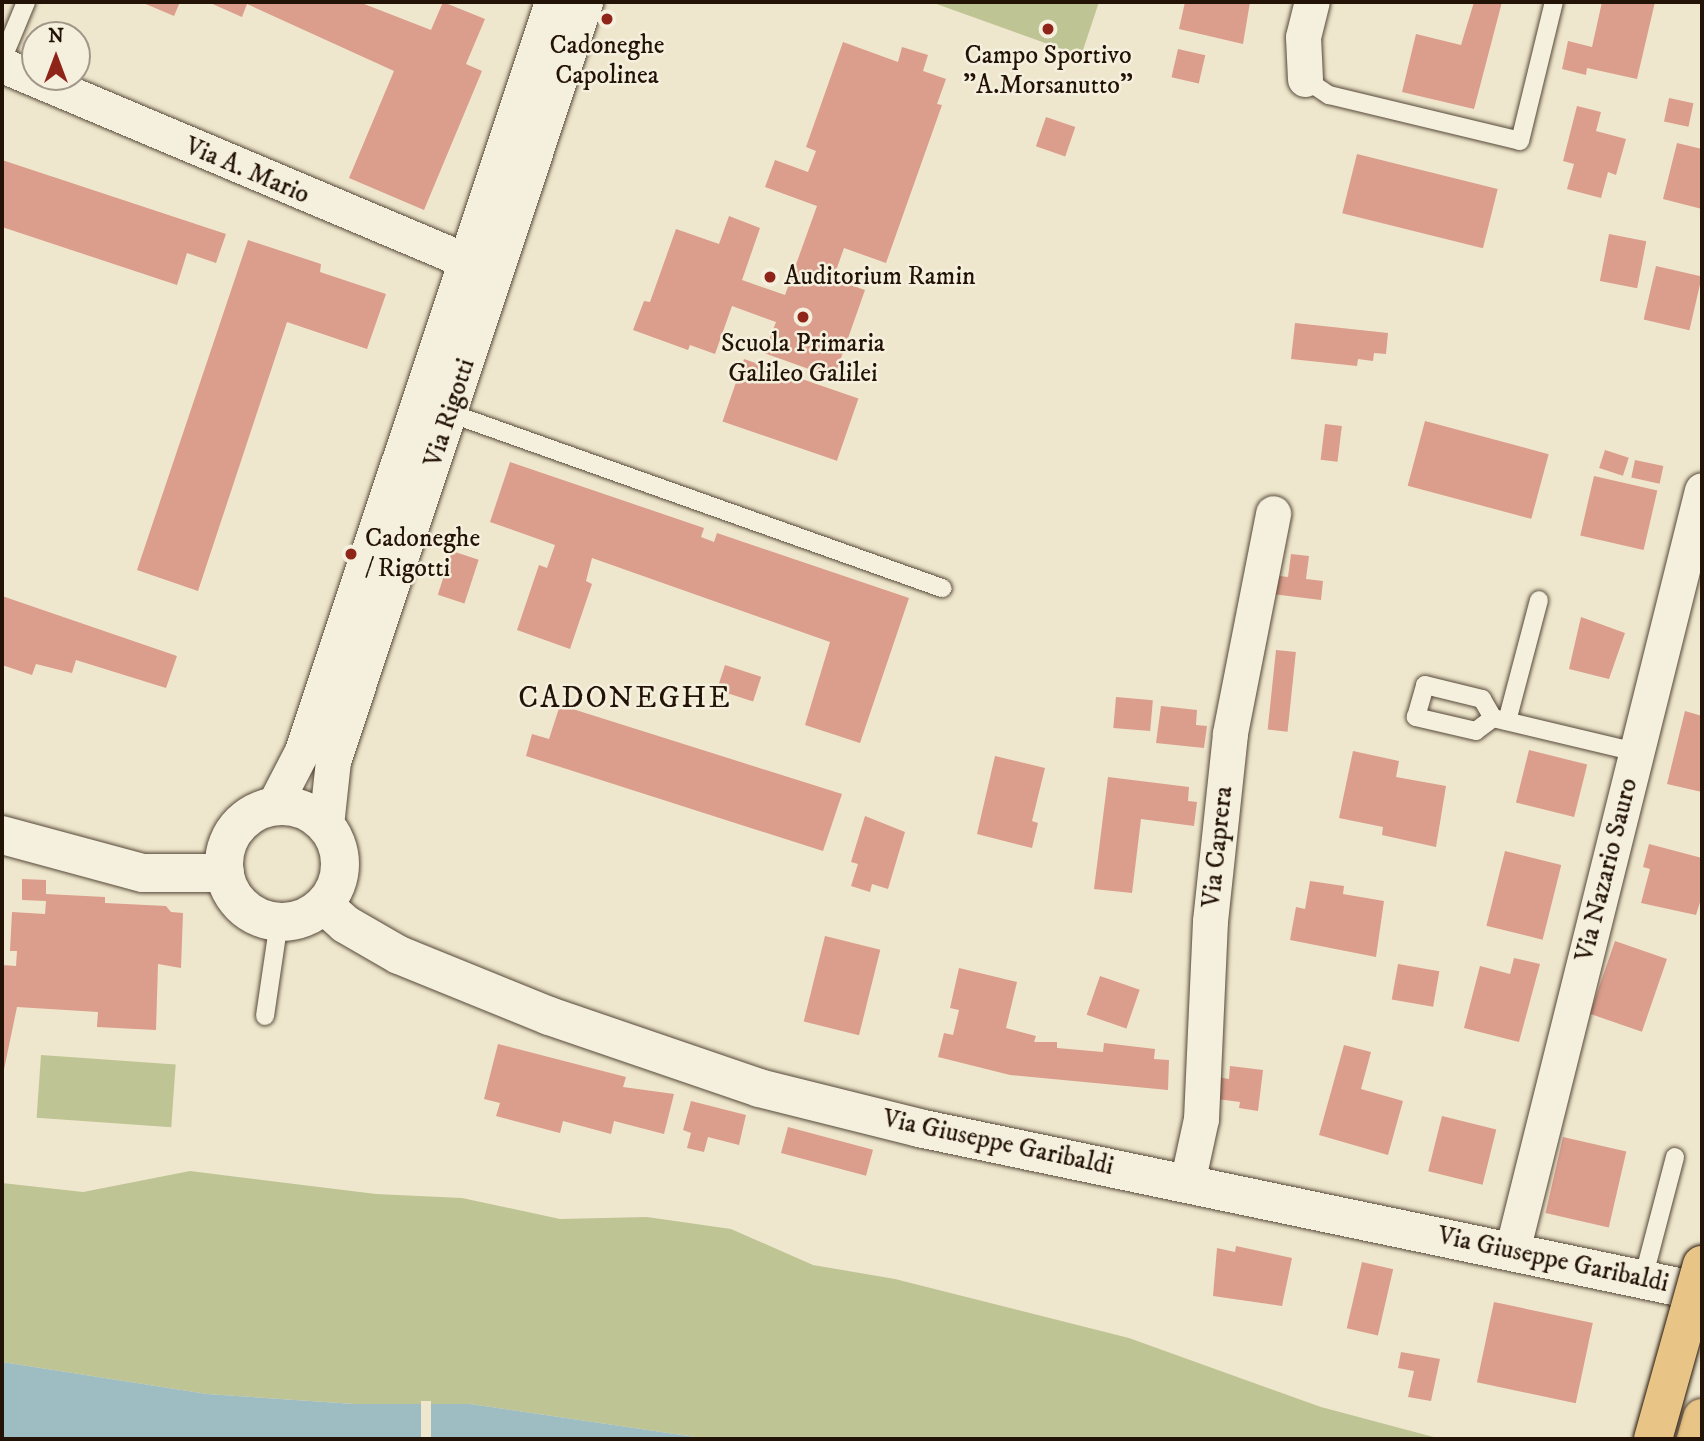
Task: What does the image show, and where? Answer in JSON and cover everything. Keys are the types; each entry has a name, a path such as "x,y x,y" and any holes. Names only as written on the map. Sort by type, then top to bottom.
{"highway":[{"path":"1653,1439 1702,1265"},
{"path":"1696,1439 1702,1418"}],"main road":[{"path":"273,807 302,809 326,825 337,844 341,865 337,887 324,905 310,916 279,921 256,916 241,906 225,873 226,851 235,830 246,819 273,807"},
{"path":"2,835 143,873 225,873"},
{"name":"Via Giuseppe Garibaldi","path":"324,905 345,924 399,955 549,1016 759,1088 919,1128 1702,1292"}],"street":[{"name":"Via Rigotti","path":"326,825 333,761 434,408 480,267 552,2"},
{"name":"Via Rigotti","path":"480,267 584,2"},
{"path":"1305,79 1303,37 1312,2"},
{"name":"Via A. Mario","path":"2,62 480,267"},
{"name":"Via Rigotti","path":"273,807 302,751 434,408"},
{"name":"Via Nazario Sauro","path":"1512,1251 1702,490"},
{"name":"Via Caprera","path":"1188,1183 1203,1093 1210,921 1230,733 1273,513"}],"lane":[{"path":"2,62 26,2"},
{"path":"1305,79 1329,95 1520,141 1554,2"},
{"path":"434,408 942,588"},
{"path":"1539,600 1500,719 1636,752"},
{"path":"265,1016 279,921"},
{"path":"1643,1279 1675,1157"}],"green space":[{"name":"Campo Sportivo \"A.Morsanutto\"","path":"931,2 1099,2 1081,56"},
{"path":"41,1055 176,1064 171,1127 37,1118"},
{"path":"190,1171 376,1194 462,1198 560,1219 647,1217 731,1229 813,1265 895,1279 1129,1338 1321,1407 1441,1439 709,1439 470,1404 355,1404 207,1394 2,1362 2,1183 83,1192"}],"water":[{"path":"2,1362 207,1394 355,1404 470,1404 709,1439 2,1439"}],"pier":[{"path":"421,1401 431,1401 431,1439 421,1439"}],"building":[{"path":"141,2 180,2 174,16"},
{"path":"208,2 359,2 431,30 443,2 485,19 466,64 482,71 424,210 349,178 394,71 247,4 242,17"},
{"path":"1185,2 1250,2 1243,44 1179,29"},
{"path":"1474,2 1502,2 1474,109 1402,92 1416,34 1461,45"},
{"path":"1602,2 1655,2 1637,79 1587,68 1586,75 1562,69 1568,41 1592,47"},
{"path":"843,42 898,62 902,47 928,55 923,71 946,79 937,104 942,105 886,263 844,248 833,279 865,290 834,378 764,353 776,322 732,306 715,354 690,345 688,350 633,330 644,301 650,302 676,229 719,244 729,216 760,228 742,280 785,295 817,206 765,187 775,160 808,172 816,151 806,147"},
{"path":"1178,49 1205,55 1199,84 1171,77"},
{"path":"1669,98 1693,103 1688,127 1664,121"},
{"path":"1577,106 1601,112 1596,131 1626,139 1616,175 1608,172 1601,198 1567,189 1574,164 1563,161"},
{"path":"1046,117 1075,127 1065,156 1036,146"},
{"path":"1677,143 1702,149 1702,209 1663,199"},
{"path":"1357,154 1498,189 1483,248 1342,213"},
{"path":"2,160 226,234 216,263 187,253 177,285 2,227"},
{"path":"1609,234 1646,241 1637,288 1600,281"},
{"path":"248,240 321,264 320,272 386,294 367,349 287,322 198,591 137,570"},
{"path":"1656,266 1702,277 1689,330 1644,320"},
{"path":"1295,323 1388,333 1386,354 1374,353 1373,361 1358,359 1357,366 1291,359"},
{"path":"744,359 858,398 837,461 723,421"},
{"path":"1425,421 1549,454 1531,519 1408,486"},
{"path":"1325,424 1342,426 1337,462 1321,460"},
{"path":"1605,450 1629,458 1623,476 1599,468"},
{"path":"1635,460 1663,466 1660,484 1631,478"},
{"path":"510,462 704,528 701,537 714,542 717,533 909,598 860,743 805,725 830,642 592,558 586,581 592,584 570,649 517,630 539,565 547,568 555,545 490,522"},
{"path":"1594,476 1657,491 1644,550 1580,535"},
{"path":"452,551 479,560 464,603 438,595"},
{"path":"1291,554 1309,556 1306,579 1323,581 1321,600 1263,593 1265,574 1288,577"},
{"path":"2,596 177,656 166,688 76,660 72,673 36,664 32,675 2,665"},
{"path":"1581,617 1625,633 1609,679 1569,669"},
{"path":"1276,650 1296,652 1288,732 1268,730"},
{"path":"725,665 761,677 753,701 717,690"},
{"path":"1116,697 1153,700 1150,731 1113,728"},
{"path":"560,705 842,794 823,851 526,756 532,734 549,739"},
{"path":"1161,706 1197,710 1196,725 1207,726 1204,748 1156,743"},
{"path":"1685,711 1702,716 1702,792 1667,784"},
{"path":"1529,750 1587,765 1574,817 1516,802"},
{"path":"1353,751 1399,761 1396,777 1446,786 1436,847 1382,835 1383,827 1339,818"},
{"path":"995,756 1045,768 1032,821 1038,823 1032,848 977,834"},
{"path":"1108,777 1189,787 1188,801 1197,802 1194,826 1141,819 1132,893 1094,889"},
{"path":"865,816 905,832 888,889 872,884 870,892 851,886 858,864 851,862"},
{"path":"1649,844 1702,858 1702,896 1696,915 1641,903 1650,869 1643,867"},
{"path":"1505,851 1561,865 1543,940 1486,926"},
{"path":"22,879 46,880 46,894 105,897 105,903 166,906 171,912 183,913 181,968 158,964 156,1030 97,1027 98,1012 17,1007 2,1079 2,965 16,966 17,951 10,951 12,912 45,914 46,901 22,900"},
{"path":"1310,881 1344,886 1343,894 1384,901 1376,957 1290,940 1296,907 1305,909"},
{"path":"825,936 880,950 859,1035 804,1021"},
{"path":"1615,941 1667,959 1642,1032 1590,1014"},
{"path":"1514,958 1540,964 1519,1042 1464,1028 1480,966 1510,974"},
{"path":"1398,964 1439,971 1433,1007 1392,999"},
{"path":"959,968 1017,982 1006,1028 1036,1036 1034,1042 1057,1042 1057,1048 1103,1052 1104,1043 1155,1049 1154,1059 1169,1060 1168,1090 1010,1075 938,1057 944,1033 953,1035 959,1010 950,1008"},
{"path":"1100,976 1140,990 1126,1028 1087,1015"},
{"path":"498,1044 626,1077 623,1087 674,1094 664,1134 614,1121 611,1134 563,1121 560,1133 496,1116 500,1103 484,1099"},
{"path":"1344,1045 1371,1052 1361,1089 1403,1101 1388,1155 1319,1135"},
{"path":"1230,1066 1263,1070 1258,1111 1239,1108 1240,1102 1209,1098 1212,1076 1229,1079"},
{"path":"691,1101 746,1115 739,1145 708,1137 704,1152 687,1148 691,1133 683,1130"},
{"path":"1442,1116 1496,1130 1483,1185 1428,1171"},
{"path":"788,1127 873,1150 866,1176 781,1153"},
{"path":"1563,1137 1626,1152 1609,1228 1545,1213"},
{"path":"1236,1246 1292,1258 1282,1306 1213,1296 1217,1248 1235,1252"},
{"path":"1362,1262 1393,1269 1378,1335 1347,1328"},
{"path":"1494,1302 1593,1323 1576,1403 1477,1382"},
{"path":"1401,1352 1440,1359 1431,1401 1408,1397 1414,1371 1398,1368"}],"place":[{"name":"Cadoneghe Capolinea","path":"607,19"},
{"name":"Campo Sportivo \"A.Morsanutto\"","path":"1048,29"},
{"name":"Auditorium Ramin","path":"770,277"},
{"name":"Scuola Primaria Galileo Galilei","path":"803,317"},
{"name":"Cadoneghe / Rigotti","path":"351,554"}],"district":[{"name":"CADONEGHE","path":"625,699"}]}
